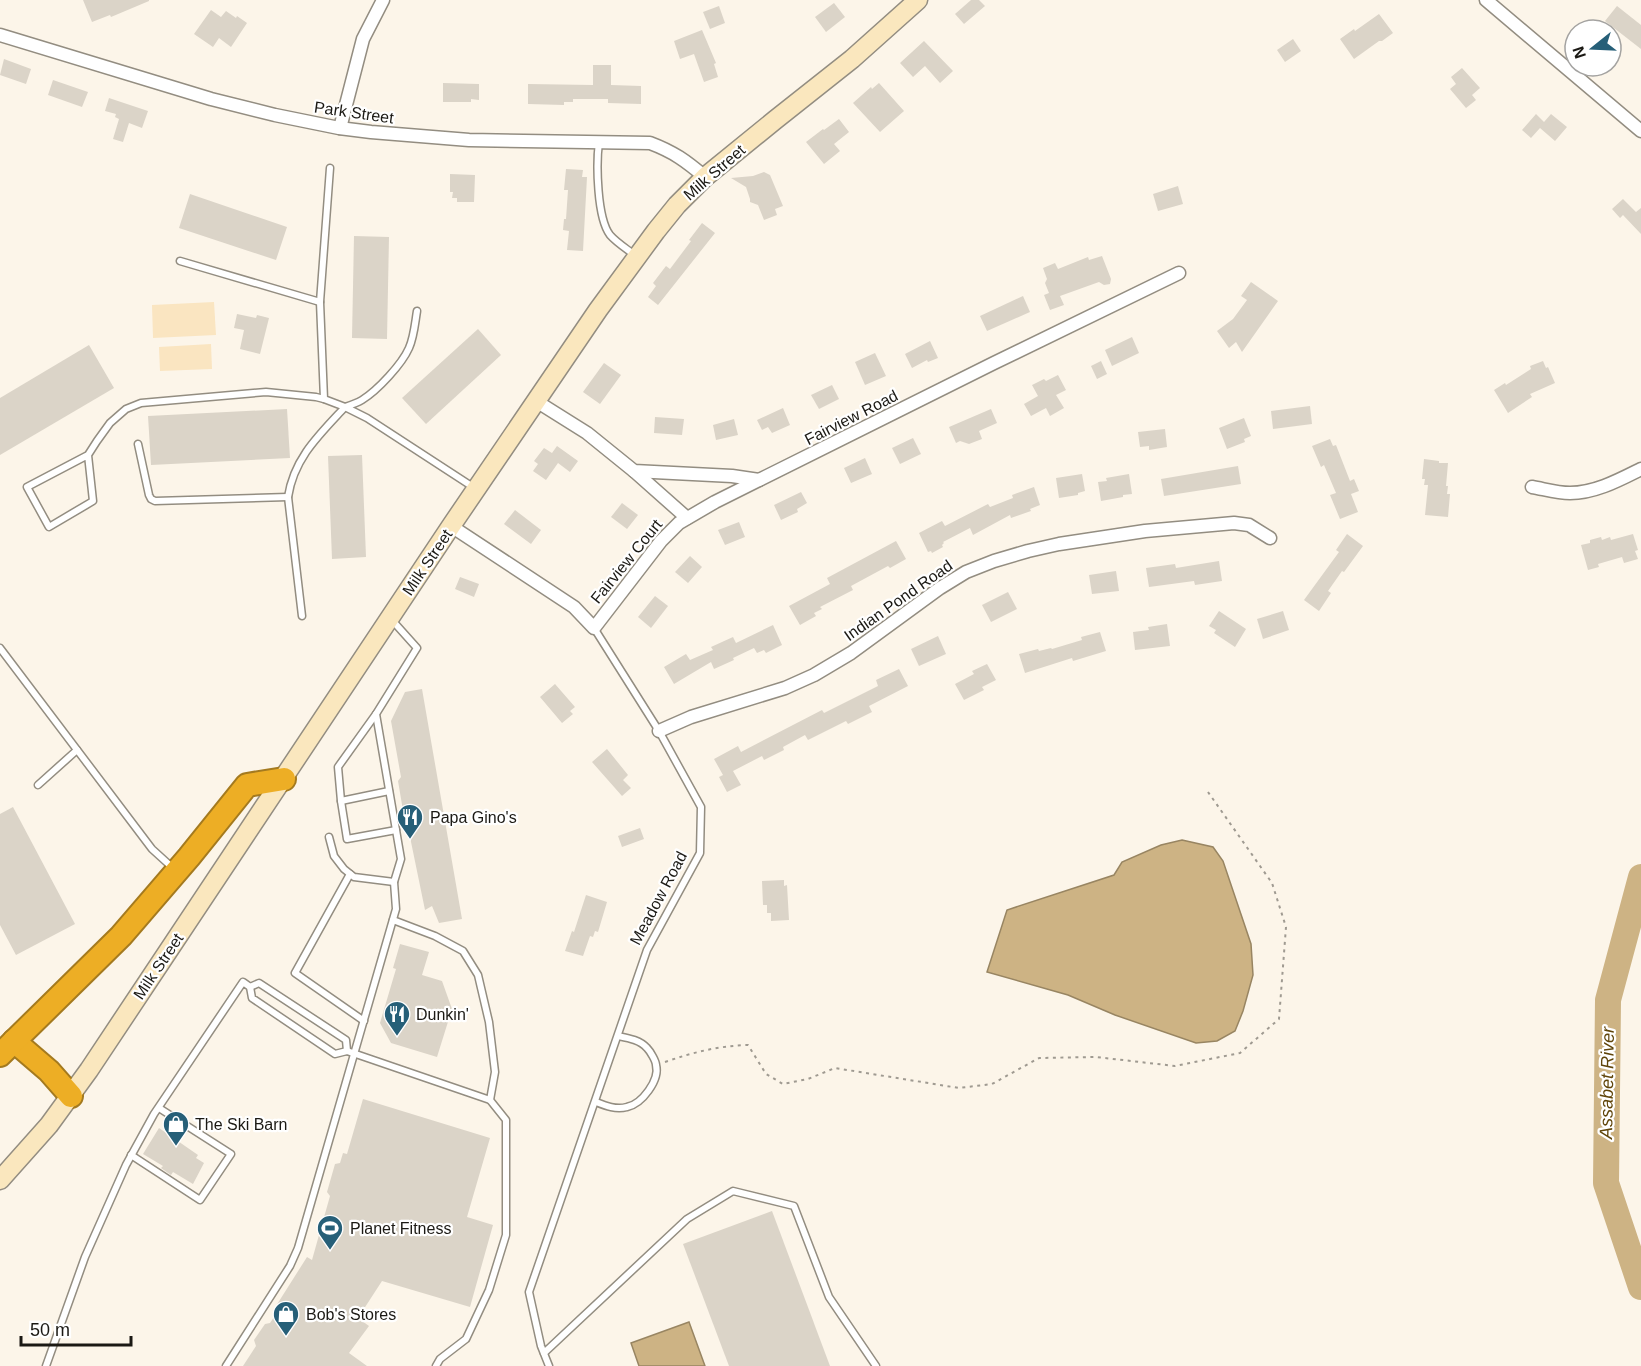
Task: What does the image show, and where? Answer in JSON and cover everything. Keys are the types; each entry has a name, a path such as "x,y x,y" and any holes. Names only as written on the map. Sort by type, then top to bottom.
{"highway":[{"path":"71,1095 49,1071 7,1048 121,936 247,785 284,779"}],"main road":[{"name":"Milk Street","path":"0,1180 31,1147 71,1095 451,526 636,256 677,205 705,177 844,66 918,0"}],"street":[{"path":"340,128 363,39 383,0"},
{"path":"1486,0 1641,131"},
{"name":"Park Street","path":"0,34 211,99 285,117 340,128 469,140 650,143 669,150 705,177"},
{"name":"Fairview Road","path":"759,480 1179,273"},
{"path":"536,400 587,433 634,471 732,476 759,480"},
{"path":"1532,487 1568,493 1587,492 1620,480 1641,469"},
{"name":"Fairview Court","path":"634,471 687,518"},
{"name":"Fairview Court","path":"594,628 661,541 679,523 759,480"},
{"name":"Indian Pond Road","path":"658,731 690,717 785,688 814,675 851,653 940,588 966,572 994,561 1059,544 1145,531 1234,523 1249,525 1270,538"},
{"name":"Meadow Road","path":"451,526 574,607 594,628"}],"lane":[{"path":"600,141 597,165 604,223 609,234 636,256"},
{"path":"324,399 320,302 330,168"},
{"path":"180,261 320,302"},
{"path":"302,616 288,497 294,474 308,448 345,407 362,400 372,392 401,360 410,347 417,311"},
{"path":"88,455 93,501 49,527 27,487 88,455 110,423 126,409 141,403 266,392 324,399 367,418 476,489"},
{"path":"138,444 149,495 155,501 288,497"},
{"path":"390,617 417,648 376,714 338,767 347,839 396,830"},
{"name":"Meadow Road","path":"549,1366 540,1346 529,1292 647,950 700,853 701,807 658,731 594,628"},
{"path":"0,648 152,849 177,871"},
{"path":"226,1366 290,1266 298,1248 396,909 394,882 401,859 376,714"},
{"path":"38,784 77,750"},
{"path":"341,801 389,791"},
{"path":"329,837 334,856 354,877 394,882"},
{"path":"350,874 295,973 364,1021"},
{"path":"393,920 435,936 464,951 478,975 489,1022 495,1072 490,1100"},
{"path":"46,1366 85,1257 131,1155 159,1108 243,982 250,987 252,998 336,1054 347,1051 490,1100 506,1120 506,1235 489,1290 466,1339 440,1359 436,1366"},
{"path":"250,987 259,984 346,1040 347,1051"},
{"path":"596,1102 612,1108 629,1107 642,1100 653,1084 657,1065 647,1048 636,1041 618,1036"},
{"path":"131,1155 200,1200 231,1154 159,1108"},
{"path":"544,1353 687,1219 733,1191 794,1206 829,1297 876,1366"}],"path":[{"path":"657,1065 697,1051 748,1045 766,1074 783,1084 808,1079 836,1068 959,1088 992,1084 1039,1058 1096,1057 1175,1065 1240,1053 1279,1019 1287,927 1272,883 1208,792"}],"shaded area":[{"path":"214,302 216,335 153,338 152,305"},
{"path":"211,344 212,369 160,371 159,347"},
{"path":"1182,840 1213,847 1223,861 1251,944 1253,975 1235,1031 1217,1041 1196,1043 1115,1015 1068,995 987,972 1007,910 1114,875 1122,862 1161,845"},
{"path":"689,1322 705,1366 639,1366 631,1343"}],"building":[{"path":"83,0 149,1 111,17 110,15 92,22"},
{"path":"971,0 979,0 985,6 964,24 955,14"},
{"path":"834,3 845,17 826,32 815,17"},
{"path":"719,6 725,23 710,29 703,12"},
{"path":"1617,6 1641,25 1641,49 1623,35 1623,18 1607,18"},
{"path":"211,10 221,17 226,11 247,23 231,47 219,38 213,47 194,34"},
{"path":"1379,14 1393,33 1354,59 1340,39"},
{"path":"702,30 716,63 714,64 718,77 704,82 694,54 680,59 674,41"},
{"path":"1293,39 1301,51 1285,62 1277,50"},
{"path":"924,41 953,71 940,83 925,66 913,77 900,63"},
{"path":"4,59 31,69 26,84 0,75"},
{"path":"593,65 611,65 611,85 641,86 641,104 608,103 608,99 573,99 573,102 564,102 564,105 528,104 528,84 593,85"},
{"path":"1462,68 1480,88 1472,95 1476,100 1466,108 1450,89 1456,84 1451,77"},
{"path":"53,80 88,92 82,107 48,95"},
{"path":"443,83 479,84 479,100 443,102"},
{"path":"879,83 904,111 880,132 853,103"},
{"path":"109,98 148,111 142,128 129,123 123,142 113,139 119,119 115,117 116,114 105,111"},
{"path":"1536,114 1544,122 1551,114 1567,127 1555,141 1540,128 1531,138 1522,130"},
{"path":"839,119 849,132 834,144 840,151 824,164 806,142"},
{"path":"566,169 583,170 582,177 587,177 583,251 567,250 569,231 563,230 568,190 564,190"},
{"path":"764,172 770,175 783,206 775,209 777,215 764,220 758,205 750,202 746,187 731,178 753,176"},
{"path":"450,174 475,175 474,202 457,202 457,198 452,198"},
{"path":"1178,186 1183,204 1158,211 1153,194"},
{"path":"190,194 287,227 276,260 179,228"},
{"path":"1623,199 1636,212 1641,208 1641,234 1623,215 1620,218 1612,209"},
{"path":"702,223 715,233 658,305 648,297 656,286 653,283 666,266 670,269"},
{"path":"354,236 389,237 387,339 352,338"},
{"path":"1102,256 1111,279 1110,284 1104,285 1099,282 1060,296 1064,305 1050,310 1044,295 1049,293 1043,268 1055,263 1058,269 1088,257 1089,260"},
{"path":"1251,282 1278,301 1242,352 1236,342 1229,348 1217,331 1233,319 1247,300 1241,296"},
{"path":"1023,296 1030,312 987,331 980,316"},
{"path":"237,314 269,318 260,354 240,349 244,330 234,328"},
{"path":"478,329 501,355 426,424 402,398"},
{"path":"1132,337 1139,353 1112,366 1105,350"},
{"path":"930,341 938,358 928,362 927,360 912,368 905,354"},
{"path":"89,345 114,388 0,455 0,398"},
{"path":"875,353 886,376 865,385 855,362"},
{"path":"1101,361 1107,374 1097,379 1091,366"},
{"path":"1543,361 1555,383 1530,394 1532,397 1508,413 1494,390 1531,369 1530,366"},
{"path":"604,363 621,375 600,404 583,392"},
{"path":"1058,375 1066,390 1056,395 1064,408 1050,416 1046,408 1031,416 1024,404 1038,396 1032,385"},
{"path":"832,385 839,399 819,409 811,395"},
{"path":"1310,406 1312,424 1273,429 1271,411"},
{"path":"783,408 790,425 772,433 768,427 762,430 757,420"},
{"path":"287,409 290,458 151,465 148,416"},
{"path":"991,409 997,423 979,431 982,439 969,444 960,441 956,443 949,427"},
{"path":"655,417 684,419 682,435 654,433"},
{"path":"1244,418 1251,436 1244,439 1245,442 1227,449 1219,428"},
{"path":"734,419 738,435 716,440 713,425"},
{"path":"1165,429 1167,447 1149,450 1149,446 1140,447 1138,432"},
{"path":"913,438 921,454 900,464 892,448"},
{"path":"1330,439 1333,446 1336,445 1350,481 1354,479 1359,491 1351,494 1358,512 1340,519 1330,495 1336,493 1324,465 1321,467 1312,446"},
{"path":"557,446 578,461 570,472 558,463 546,480 533,471 538,464 534,461 544,448 552,453"},
{"path":"362,455 366,557 332,559 328,456"},
{"path":"865,458 872,474 851,483 844,468"},
{"path":"1424,459 1448,463 1446,486 1448,486 1447,494 1450,494 1448,517 1425,515 1428,485 1424,485 1425,479 1422,479"},
{"path":"1238,466 1241,484 1164,496 1161,479"},
{"path":"1082,474 1085,491 1078,495 1059,498 1056,478"},
{"path":"1129,474 1132,494 1101,501 1098,482 1107,481 1106,478"},
{"path":"1034,487 1040,505 1030,509 1031,511 1011,518 1010,515 973,535 970,528 943,542 943,547 932,553 928,552 919,533 942,521 945,526 988,504 990,507 1013,498 1012,495"},
{"path":"801,492 807,503 797,509 798,512 781,520 774,505"},
{"path":"622,503 638,515 627,529 611,517"},
{"path":"515,510 541,530 531,544 504,524"},
{"path":"739,522 745,537 725,545 718,530"},
{"path":"1347,534 1363,546 1328,591 1331,593 1319,611 1304,600 1339,552 1336,550"},
{"path":"1633,534 1638,559 1624,563 1622,557 1598,564 1599,567 1588,570 1581,545 1601,537 1602,540 1610,537 1611,540"},
{"path":"896,541 906,559 851,586 853,590 820,607 822,609 814,613 816,616 800,625 789,606 830,584 827,578"},
{"path":"690,556 702,567 688,583 675,572"},
{"path":"1219,561 1222,581 1195,585 1194,581 1149,587 1146,568 1175,564 1176,568"},
{"path":"1116,571 1119,591 1092,594 1089,575"},
{"path":"460,577 479,584 474,597 455,589"},
{"path":"1008,592 1017,609 991,622 982,605"},
{"path":"655,596 668,606 651,628 638,617"},
{"path":"1219,611 1246,629 1235,647 1214,633 1216,630 1209,626"},
{"path":"1283,611 1289,630 1263,639 1257,619"},
{"path":"1167,624 1170,646 1135,650 1133,632"},
{"path":"773,625 782,645 766,653 764,650 757,653 754,648 714,669 711,662 674,684 664,667 686,654 690,660 713,650 711,647 733,637 736,643"},
{"path":"1100,632 1106,651 1073,661 1072,658 1025,673 1019,654 1038,649 1039,651 1052,649"},
{"path":"938,636 946,654 919,666 911,649"},
{"path":"987,664 996,680 982,687 984,690 964,700 955,684 974,674 972,671"},
{"path":"899,669 908,686 869,706 872,712 848,724 846,721 808,740 805,735 783,747 784,750 764,760 762,756 733,771 741,785 727,792 719,777 723,775 714,759 738,746 741,752 822,710 824,713 878,686 876,680"},
{"path":"555,684 575,707 570,711 573,714 562,723 540,697"},
{"path":"422,689 462,919 439,923 432,906 425,910 410,837 407,834 398,781 401,777 391,721 405,692"},
{"path":"607,749 628,775 623,780 631,788 622,796 592,762"},
{"path":"13,807 75,924 16,955 0,925 0,814"},
{"path":"640,828 644,839 622,847 618,836"},
{"path":"784,880 784,886 787,885 789,920 771,921 771,913 767,913 767,905 763,905 762,881"},
{"path":"586,895 607,902 598,932 595,931 593,937 590,936 583,956 565,951"},
{"path":"400,944 429,952 422,975 442,981 452,1009 437,1057 391,1043 380,1023 396,969 393,968"},
{"path":"363,1099 490,1138 467,1217 493,1225 470,1307 382,1281 358,1318 369,1326 349,1353 367,1366 243,1366 256,1346 254,1340 280,1308 276,1306 307,1257 312,1260 330,1196 327,1192 335,1164 340,1163 343,1153 347,1154"},
{"path":"159,1128 198,1155 196,1158 204,1163 193,1184 173,1172 171,1175 161,1168 163,1166 143,1154"},
{"path":"772,1211 830,1366 729,1366 683,1244"}],"waterway":[{"name":"Assabet River","path":"1641,877 1608,1000 1606,1183 1641,1287"}],"place":[{"name":"Papa Gino's","path":"410,840"},
{"name":"Dunkin'","path":"397,1037"},
{"name":"The Ski Barn","path":"176,1147"},
{"name":"Planet Fitness","path":"330,1251"},
{"name":"Bob's Stores","path":"286,1337"}]}
